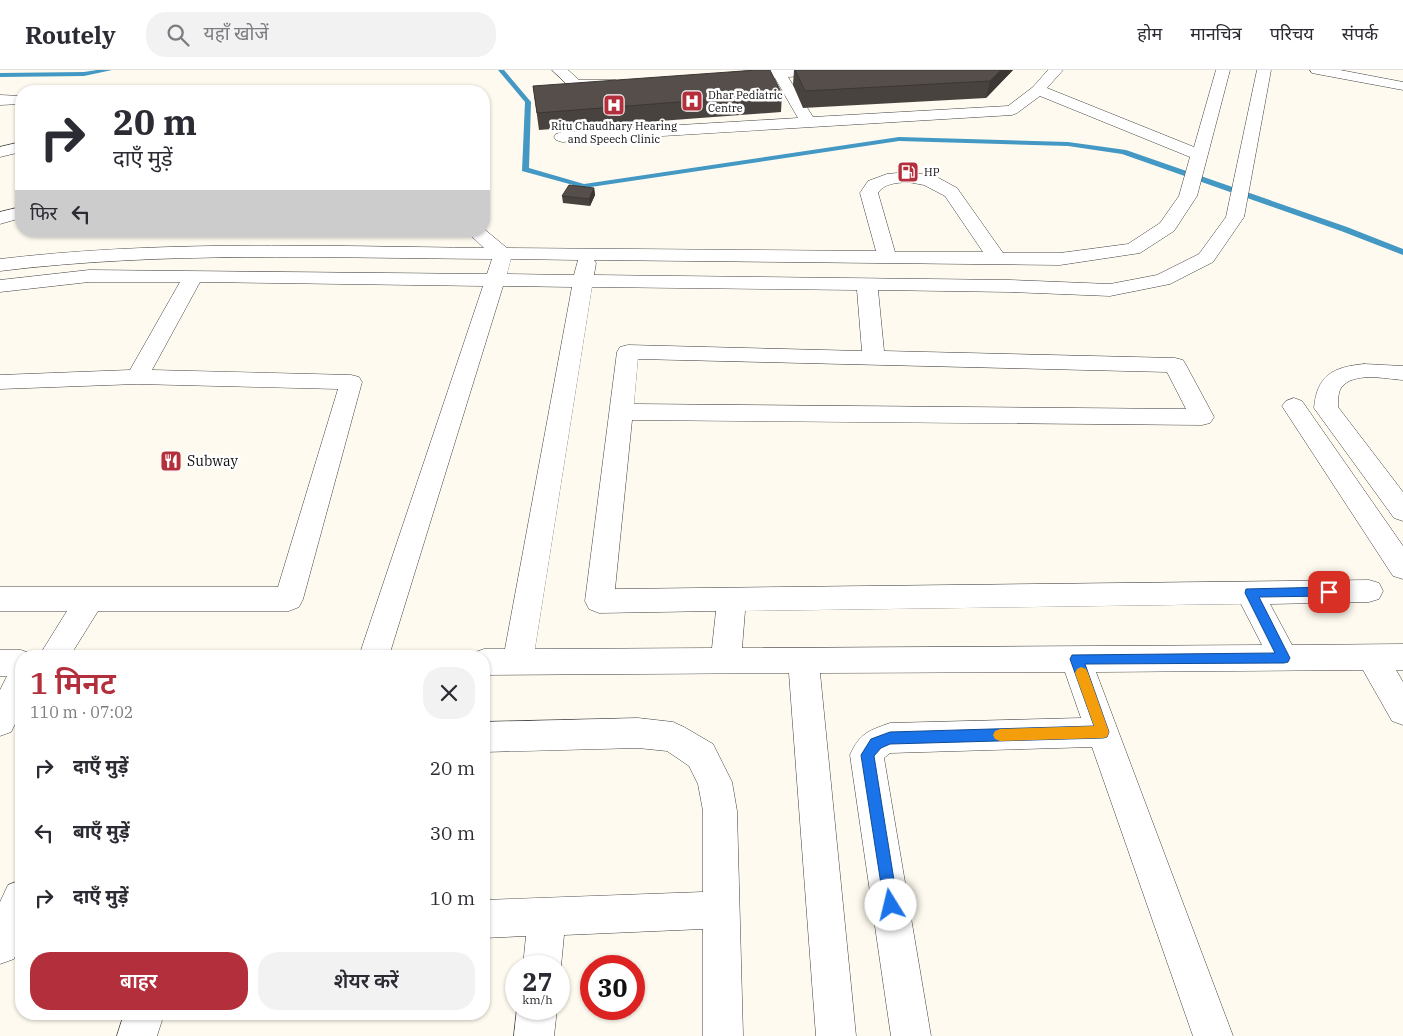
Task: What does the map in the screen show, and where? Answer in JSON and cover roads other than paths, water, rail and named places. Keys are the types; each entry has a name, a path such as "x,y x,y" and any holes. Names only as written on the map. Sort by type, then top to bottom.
{"street":[{"path":"559,70 576,85 624,82"},
{"path":"721,76 827,70"},
{"path":"562,136 1012,110 1038,90 1056,70"},
{"path":"0,265 59,258 237,251 1060,259 1133,249 1167,227 1188,196 1223,70"},
{"path":"0,286 89,276 193,276 1010,286 1110,290 1163,280 1206,258 1235,217 1264,70"},
{"path":"1317,70 1403,86"},
{"path":"779,73 808,122"},
{"path":"1038,90 1199,159"},
{"path":"2,102 15,101"},
{"path":"0,152 15,148"},
{"path":"887,257 869,193 874,185 887,179 908,178 929,180 951,192 997,258"},
{"path":"0,218 15,214"},
{"path":"227,237 237,251"},
{"path":"482,237 503,254"},
{"path":"376,650 503,254"},
{"path":"518,662 587,254"},
{"path":"137,377 193,276"},
{"path":"867,284 874,358"},
{"path":"621,412 1202,417 1175,365 628,352 621,412 599,601 1369,591"},
{"path":"1403,373 1354,370 1339,376 1329,386 1326,408 1403,511"},
{"path":"0,382 137,377 351,382 289,599 0,600"},
{"path":"1294,406 1403,568"},
{"path":"1250,593 1284,658"},
{"path":"58,650 88,600"},
{"path":"726,661 731,600"},
{"path":"1372,657 1403,711"},
{"path":"490,662 1403,657"},
{"path":"1076,659 1213,1036"},
{"path":"804,660 836,1036"},
{"path":"0,663 15,663"},
{"path":"0,722 15,692"},
{"path":"490,737 638,732 673,736 702,755 715,782 720,811 723,1036"},
{"path":"911,1036 867,755 876,743 890,738 1103,732"},
{"path":"490,919 721,910"},
{"path":"8,940 15,917"},
{"path":"543,955 547,917"},
{"path":"137,1036 142,1020"},
{"path":"534,1036 536,1020"}],"waterway":[{"path":"0,75 84,74 109,70"},
{"path":"501,70 528,102 525,169 584,186 899,139 1068,144 1123,152 1344,229 1403,252"}],"place":[{"name":"Dhar Pediatric Centre","path":"692,101"},
{"name":"Ritu Chaudhary Hearing and Speech Clinic","path":"614,105"},
{"name":"HP","path":"908,172"},
{"name":"Subway","path":"171,461"}]}
